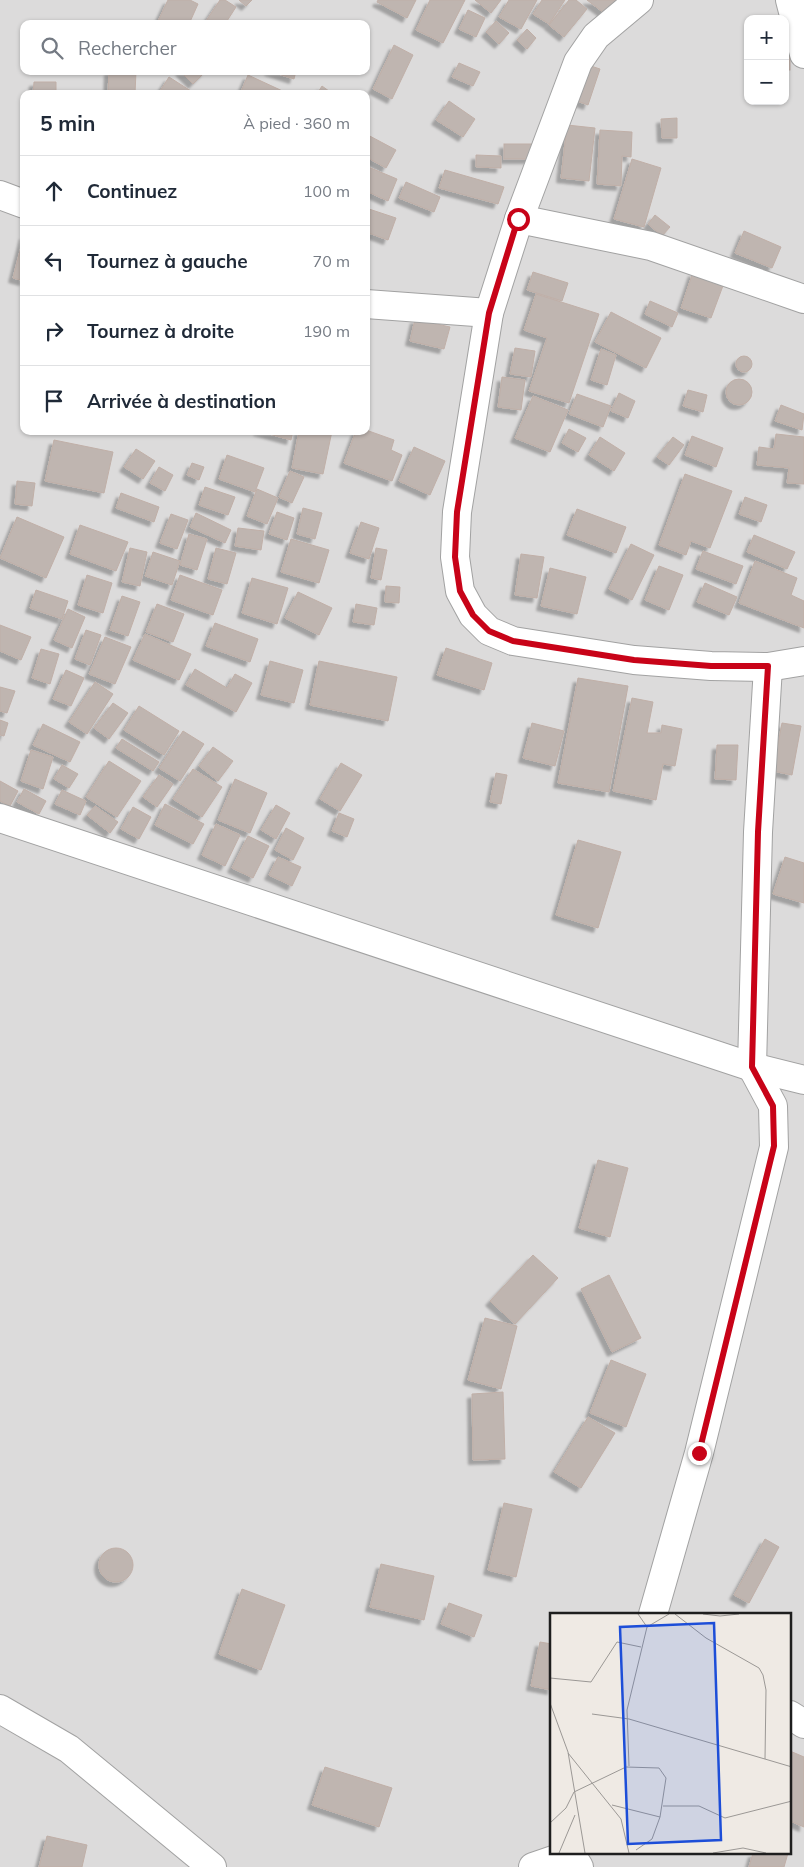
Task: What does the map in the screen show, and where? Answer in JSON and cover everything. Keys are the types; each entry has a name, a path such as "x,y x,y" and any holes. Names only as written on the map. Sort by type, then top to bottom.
{"street":[{"path":"639,0 596,36 578,62 518,219 489,313 457,512 456,566 460,591 473,615 489,631 513,641 634,660 711,666 768,666 804,661"},
{"path":"790,0 804,54"},
{"path":"0,195 20,202"},
{"path":"518,219 652,246 804,299"},
{"path":"370,304 489,313"},
{"path":"653,1613 699,1453 774,1146 773,1106 752,1067 758,832 768,666"},
{"path":"0,818 752,1067 804,1080"},
{"path":"0,1709 69,1749 212,1867"},
{"path":"792,1716 804,1724"},
{"path":"533,1867 574,1858"}],"shaded area":[{"path":"0,0 804,0 804,1867 0,1867"}],"building":[{"path":"168,0 190,0 198,4 191,20 158,20"},
{"path":"220,0 225,0 236,7 228,20 207,20"},
{"path":"239,0 252,0 246,6"},
{"path":"378,0 416,0 407,18 377,2"},
{"path":"430,0 465,0 443,43 416,30"},
{"path":"475,0 501,0 491,13"},
{"path":"509,0 537,0 521,29 499,17"},
{"path":"542,0 565,0 549,24 533,14"},
{"path":"569,0 576,0 587,9 564,37 549,25"},
{"path":"587,0 621,0 608,16"},
{"path":"468,10 485,18 476,37 459,29"},
{"path":"496,21 509,33 499,44 486,32"},
{"path":"527,29 536,38 527,49 517,40"},
{"path":"789,36 790,36 789,70"},
{"path":"394,45 413,55 392,99 373,89"},
{"path":"459,63 480,72 473,86 452,77"},
{"path":"582,63 600,69 588,105 569,98"},
{"path":"109,75 136,75 135,90 108,90"},
{"path":"184,75 202,75 193,84"},
{"path":"248,75 280,90 242,90"},
{"path":"282,75 295,75 294,79"},
{"path":"169,77 189,90 161,90"},
{"path":"34,82 56,82 56,90 33,90"},
{"path":"322,86 328,90 320,90"},
{"path":"449,101 475,119 463,137 436,120"},
{"path":"677,118 677,138 662,138 661,119"},
{"path":"567,125 595,128 589,181 561,178"},
{"path":"600,130 632,132 631,157 622,156 621,186 597,184"},
{"path":"370,136 396,150 386,168 370,159"},
{"path":"504,144 539,144 539,159 504,159"},
{"path":"476,155 501,156 501,168 476,167"},
{"path":"632,159 661,168 644,227 614,219"},
{"path":"370,168 397,179 388,201 370,193"},
{"path":"445,170 504,187 498,204 439,188"},
{"path":"406,182 440,197 434,212 399,198"},
{"path":"370,209 396,218 388,240 370,233"},
{"path":"655,215 670,227 662,236 648,224"},
{"path":"744,231 781,247 772,268 735,253"},
{"path":"20,251 20,280 13,278"},
{"path":"533,272 568,283 562,301 527,290"},
{"path":"693,272 724,283 711,318 681,308"},
{"path":"536,294 599,314 569,403 529,391 547,338 524,330"},
{"path":"650,301 678,313 672,327 645,314"},
{"path":"611,312 661,338 646,368 595,342"},
{"path":"415,319 450,327 444,349 410,341"},
{"path":"515,348 535,351 531,377 510,374"},
{"path":"601,349 616,355 607,385 591,380"},
{"path":"744,356 750,358 752,364 750,370 744,372 738,370 736,364 738,358"},
{"path":"502,377 525,380 521,410 498,407"},
{"path":"739,379 748,383 752,392 748,401 739,405 730,401 726,392 730,383"},
{"path":"688,390 707,395 703,412 683,406"},
{"path":"619,393 635,401 628,418 611,411"},
{"path":"577,394 611,406 603,427 569,414"},
{"path":"533,396 568,410 550,452 515,438"},
{"path":"781,405 804,414 802,430 775,421"},
{"path":"569,429 586,438 578,452 562,443"},
{"path":"370,431 394,440 391,450 402,455 392,481 344,463 354,435 370,435"},
{"path":"776,434 804,437 804,484 787,483 789,468 757,465 759,447 774,449"},
{"path":"273,435 292,435 291,440"},
{"path":"298,435 331,435 323,474 292,468"},
{"path":"692,436 723,448 716,467 685,455"},
{"path":"600,437 625,453 614,471 589,455"},
{"path":"673,437 684,445 669,465 657,457"},
{"path":"54,440 113,452 104,493 45,481"},
{"path":"414,447 445,461 430,495 399,481"},
{"path":"136,449 155,461 143,479 124,467"},
{"path":"227,455 264,468 255,492 219,479"},
{"path":"192,463 204,467 199,480 187,475"},
{"path":"159,467 173,475 165,491 150,483"},
{"path":"290,471 304,477 292,503 279,497"},
{"path":"685,474 732,491 710,548 691,541 686,555 659,545"},
{"path":"17,481 35,483 32,506 15,504"},
{"path":"205,487 235,497 228,515 199,505"},
{"path":"257,489 278,498 267,524 247,516"},
{"path":"121,493 159,507 154,522 116,508"},
{"path":"745,497 767,505 761,522 739,514"},
{"path":"303,508 322,513 315,539 297,534"},
{"path":"577,509 626,527 616,553 567,535"},
{"path":"277,512 294,518 287,540 269,534"},
{"path":"196,513 231,530 225,543 190,527"},
{"path":"171,514 188,520 177,549 160,543"},
{"path":"17,517 64,537 46,578 0,558"},
{"path":"361,522 379,528 369,559 350,553"},
{"path":"80,525 128,542 116,571 70,554"},
{"path":"238,528 264,531 261,550 235,546"},
{"path":"189,534 207,539 197,570 180,565"},
{"path":"754,535 795,552 787,569 747,552"},
{"path":"291,539 329,550 319,583 281,572"},
{"path":"631,544 654,555 632,600 609,589"},
{"path":"130,548 147,552 140,586 122,582"},
{"path":"216,548 236,553 227,584 208,579"},
{"path":"376,548 387,550 381,580 371,578"},
{"path":"703,551 743,566 736,584 696,569"},
{"path":"153,552 180,561 172,585 145,576"},
{"path":"521,554 544,557 537,598 515,595"},
{"path":"755,561 797,578 791,595 804,601 804,628 739,603"},
{"path":"659,566 683,575 669,610 645,600"},
{"path":"550,568 586,577 577,614 541,606"},
{"path":"87,575 112,583 103,613 78,605"},
{"path":"180,575 222,590 213,615 171,600"},
{"path":"252,578 288,588 277,624 242,613"},
{"path":"705,583 737,597 729,615 697,602"},
{"path":"386,586 400,587 399,603 385,602"},
{"path":"36,590 68,601 62,619 30,608"},
{"path":"298,592 332,608 319,635 285,618"},
{"path":"122,596 140,602 128,636 110,630"},
{"path":"157,604 184,614 173,642 146,632"},
{"path":"356,604 377,608 374,625 353,622"},
{"path":"68,609 85,617 72,648 54,640"},
{"path":"215,623 258,639 250,662 206,646"},
{"path":"0,625 31,637 21,660 0,651"},
{"path":"86,630 101,635 90,665 75,659"},
{"path":"145,634 191,654 179,680 133,660"},
{"path":"105,637 131,647 115,684 89,674"},
{"path":"446,648 492,663 484,690 437,675"},
{"path":"41,649 59,654 50,684 32,678"},
{"path":"270,661 303,670 294,703 261,695"},
{"path":"319,661 397,677 388,721 310,705"},
{"path":"195,669 227,688 235,674 252,683 236,712 186,685"},
{"path":"66,670 84,678 71,706 53,699"},
{"path":"578,678 628,686 609,792 558,783"},
{"path":"95,682 113,694 87,734 69,722"},
{"path":"0,687 15,691 7,713 0,711"},
{"path":"632,698 653,702 647,733 661,733 662,725 682,729 675,766 663,764 656,800 613,791"},
{"path":"113,703 128,713 109,739 94,728"},
{"path":"139,706 179,731 164,755 124,730"},
{"path":"0,720 8,723 4,736 0,735"},
{"path":"532,723 564,731 555,766 523,758"},
{"path":"782,723 801,726 792,775 773,771"},
{"path":"43,724 80,742 70,762 33,745"},
{"path":"183,731 204,744 180,781 159,768"},
{"path":"122,739 159,762 153,771 116,748"},
{"path":"717,745 738,745 736,780 715,779"},
{"path":"213,747 233,761 218,781 199,766"},
{"path":"31,750 53,757 43,789 21,781"},
{"path":"109,761 141,781 117,817 86,797"},
{"path":"341,763 362,775 340,811 320,799"},
{"path":"62,765 78,774 69,788 54,779"},
{"path":"193,769 222,787 202,817 173,799"},
{"path":"496,773 507,775 501,804 490,802"},
{"path":"159,775 173,784 157,807 143,797"},
{"path":"235,779 267,793 250,833 218,820"},
{"path":"0,781 18,791 10,806 0,801"},
{"path":"24,789 46,801 39,814 17,802"},
{"path":"62,790 86,801 80,815 55,804"},
{"path":"165,804 204,824 193,844 155,825"},
{"path":"276,805 290,813 276,839 261,830"},
{"path":"95,806 118,822 110,833 87,815"},
{"path":"133,807 151,817 139,839 121,829"},
{"path":"339,813 354,819 347,837 332,831"},
{"path":"216,824 240,835 225,866 202,855"},
{"path":"286,828 304,838 293,860 275,850"},
{"path":"248,836 269,846 253,878 232,868"},
{"path":"578,840 621,852 598,928 556,915"},
{"path":"278,857 301,867 292,886 269,875"},
{"path":"785,857 804,863 804,903 773,894"},
{"path":"598,1160 628,1168 610,1237 579,1228"},
{"path":"533,1255 558,1278 515,1324 490,1301"},
{"path":"609,1275 641,1338 612,1352 581,1289"},
{"path":"485,1318 517,1326 501,1389 468,1380"},
{"path":"611,1360 646,1374 626,1427 590,1413"},
{"path":"503,1392 505,1459 473,1460 472,1394"},
{"path":"588,1417 615,1433 581,1488 554,1472"},
{"path":"504,1503 532,1509 516,1577 488,1570"},
{"path":"765,1539 779,1547 749,1603 734,1595"},
{"path":"116,1548 123,1549 128,1553 132,1558 132,1572 128,1577 123,1581 116,1582 109,1581 104,1577 100,1572 99,1565 100,1558 104,1553 109,1549"},
{"path":"381,1564 434,1576 424,1620 370,1607"},
{"path":"242,1589 285,1605 261,1670 219,1654"},
{"path":"449,1603 482,1615 474,1637 441,1624"},
{"path":"540,1642 550,1644 550,1690 531,1686"},
{"path":"792,1752 804,1757 804,1827 792,1822"},
{"path":"325,1767 392,1788 379,1827 312,1805"},
{"path":"47,1836 87,1845 82,1867 39,1867"},
{"path":"753,1854 788,1854 784,1867 749,1867"}],"route":[{"path":"518,219 489,313 457,512 455,557 460,591 473,615 489,631 513,641 634,660 711,666 768,666 758,832 752,1067 773,1106 774,1146 699,1453"}]}
